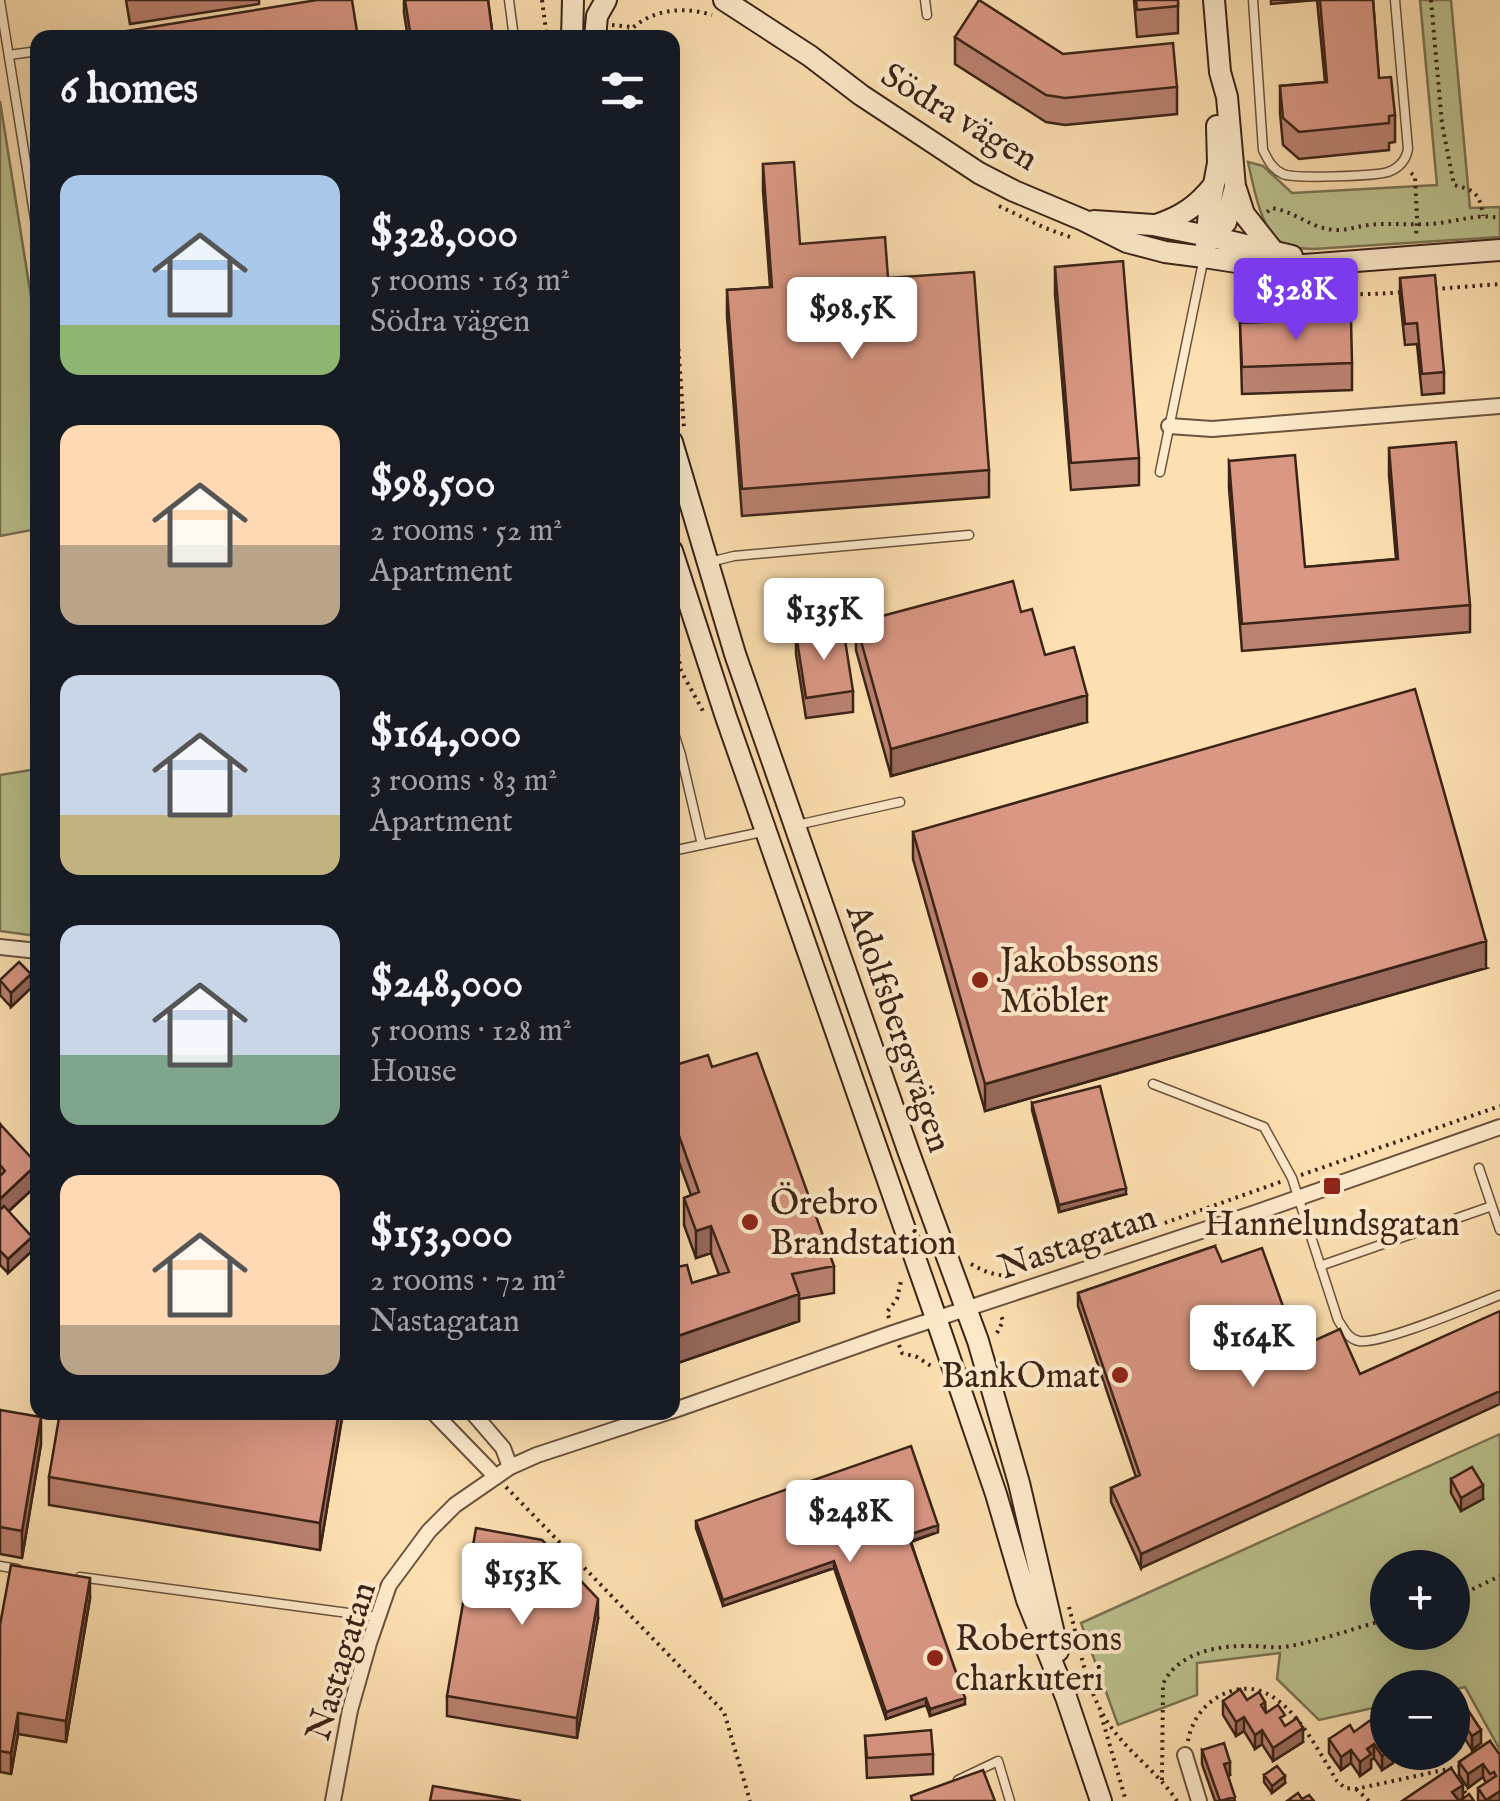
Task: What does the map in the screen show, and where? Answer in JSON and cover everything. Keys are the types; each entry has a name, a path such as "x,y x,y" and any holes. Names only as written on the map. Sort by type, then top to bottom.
{"main road":[{"path":"572,30 573,0"},
{"path":"595,30 606,0"},
{"name":"Södra vägen","path":"724,0 979,173 1127,242 1204,258 1291,266 1500,250"},
{"name":"Södra vägen","path":"752,0 810,56"},
{"path":"1204,258 1208,236 1226,222 1227,97 1220,72 1214,0"},
{"path":"1153,226 1176,218 1225,186"},
{"path":"1225,186 1274,252"},
{"name":"Södra vägen","path":"1083,220 1153,226 1328,262"},
{"name":"Adolfsbergsvägen","path":"680,443 707,563 735,654 978,1341 1018,1483 1066,1697"},
{"path":"680,564 707,563"},
{"name":"Adolfsbergsvägen","path":"680,581 936,1318 1028,1600 1101,1801"},
{"path":"766,831 795,825"}],"street":[{"path":"1170,426 1212,429 1500,406"},
{"path":"0,947 30,950"},
{"name":"Nastagatan","path":"680,1408 1500,1127"},
{"path":"441,1420 496,1477"},
{"path":"479,1420 503,1448 510,1467"},
{"name":"Nastagatan","path":"333,1801 350,1710 389,1585 429,1531 455,1505 510,1467 645,1420"},
{"path":"1185,1755 1199,1801"}],"lane":[{"path":"509,0 513,30"},
{"path":"925,0 926,15"},
{"path":"1253,0 1263,150 1276,170 1292,177 1385,172 1406,158 1394,0"},
{"path":"0,1 30,189"},
{"path":"8,55 30,51"},
{"path":"1160,472 1204,258"},
{"path":"707,563 734,556 969,535"},
{"path":"680,749 702,845"},
{"path":"795,825 900,802"},
{"path":"680,849 766,831"},
{"path":"1154,1084 1264,1127 1292,1178 1338,1320 1353,1339 1376,1341 1500,1296"},
{"path":"1479,1168 1500,1230"},
{"path":"1320,1266 1492,1206"},
{"path":"0,1566 19,1569"},
{"path":"76,1576 378,1617"},
{"path":"947,1785 998,1761 1010,1801"}],"path":[{"path":"542,0 546,30"},
{"path":"629,30 654,15 675,10 699,11 709,0"},
{"path":"1431,0 1442,124 1454,185 1478,194 1483,216"},
{"path":"1401,164 1414,176 1417,256"},
{"path":"1260,217 1272,208 1281,209 1322,228 1336,230 1445,223 1483,216 1500,218"},
{"path":"1248,284 1303,293 1405,292"},
{"path":"1424,290 1500,284"},
{"path":"680,665 706,718"},
{"path":"1077,1254 1500,1106"},
{"path":"987,1272 1002,1276 1024,1272"},
{"path":"889,1317 900,1290 901,1275"},
{"path":"900,1349 934,1369"},
{"path":"496,1477 724,1712 750,1801"},
{"path":"1470,1590 1500,1576"},
{"path":"1162,1780 1162,1684 1180,1662 1230,1646 1285,1647 1370,1624"},
{"path":"1185,1755 1189,1732 1213,1699 1241,1688 1256,1688 1293,1714 1337,1781 1346,1788 1442,1770"},
{"path":"1126,1801 1100,1710 1124,1744 1162,1780 1177,1801"},
{"path":"1460,1785 1471,1801"},
{"path":"1356,1789 1369,1801"}],"green space":[{"path":"1420,0 1451,0 1470,208 1500,207 1500,237 1314,249 1293,248 1280,242 1260,211 1248,162 1263,166 1292,193 1437,185"},
{"path":"0,101 30,291 30,530 0,536"},
{"path":"30,770 30,935 0,931 0,775"},
{"path":"1500,1434 1500,1750 1470,1696 1470,1670 1370,1670 1370,1709 1319,1720 1277,1679 1280,1653 1197,1663 1197,1695 1118,1725 1081,1623"}],"building":[{"path":"317,0 352,0 357,30 133,30"},
{"path":"405,0 488,0 492,30 410,30"},
{"path":"979,0 1063,54 1173,43 1177,87 1065,98 1046,95 955,37"},
{"path":"1136,0 1178,0 1178,6 1137,10"},
{"path":"1320,0 1373,0 1379,78 1391,77 1395,115 1389,116 1389,123 1299,132 1283,118 1280,86 1327,82"},
{"path":"794,162 800,244 885,237 888,278 974,272 989,470 742,489 727,290 772,287 763,164"},
{"path":"1123,261 1139,458 1071,463 1055,267"},
{"path":"1435,275 1444,372 1422,374 1417,323 1405,324 1400,278"},
{"path":"1351,319 1352,363 1242,367 1240,323"},
{"path":"1456,442 1470,605 1242,624 1229,461 1295,455 1305,567 1398,559 1389,448"},
{"path":"1013,581 1021,612 1032,609 1045,655 1074,647 1087,695 891,749 856,623"},
{"path":"843,627 853,691 806,698 796,634"},
{"path":"1415,689 1486,941 985,1084 913,832"},
{"path":"19,962 30,973 11,993 0,980"},
{"name":"Örebro Brandstation","path":"757,1053 834,1266 792,1274 799,1294 680,1335 680,1266 687,1265 692,1283 729,1272 711,1226 696,1231 684,1198 699,1192 680,1139 680,1064 708,1055 712,1067"},
{"path":"1100,1086 1126,1188 1059,1205 1032,1103"},
{"path":"0,1124 30,1156 30,1171 0,1199 0,1176 5,1171 0,1165"},
{"path":"4,1206 30,1235 8,1259 0,1251 0,1210"},
{"path":"1215,1246 1222,1262 1262,1248 1298,1348 1340,1329 1360,1374 1500,1311 1500,1391 1141,1554 1111,1488 1140,1475 1078,1293"},
{"path":"0,1410 40,1420 22,1531 0,1527"},
{"path":"59,1420 338,1420 320,1523 49,1477"},
{"path":"911,1446 938,1525 908,1535 965,1698 930,1709 926,1698 886,1712 834,1561 723,1600 696,1521"},
{"path":"1472,1467 1483,1485 1461,1498 1451,1479"},
{"path":"476,1528 542,1540 598,1599 577,1718 447,1696"},
{"path":"11,1565 90,1578 66,1721 18,1713 11,1753 0,1751 0,1625"},
{"path":"1240,1689 1247,1700 1259,1692 1266,1713 1278,1705 1285,1715 1280,1718 1285,1726 1297,1718 1303,1728 1273,1748 1262,1730 1255,1735 1244,1717 1236,1722 1223,1701"},
{"path":"1470,1713 1481,1730 1472,1736 1470,1733"},
{"path":"1370,1720 1370,1755 1360,1762 1351,1750 1341,1757 1329,1739 1350,1725 1354,1732"},
{"path":"931,1730 933,1754 867,1758 865,1736"},
{"path":"1490,1741 1500,1755 1500,1791 1486,1800 1478,1788 1496,1776 1483,1764 1468,1774 1465,1770 1470,1770 1470,1755"},
{"path":"1224,1743 1230,1762 1224,1764 1235,1797 1220,1801 1202,1750"},
{"path":"1277,1766 1285,1776 1272,1786 1264,1775"},
{"path":"983,1770 995,1801 912,1801 911,1796"},
{"path":"1448,1770 1452,1770 1463,1785 1452,1792 1459,1801 1402,1801"},
{"path":"433,1786 521,1801 430,1801"},
{"path":"1298,1793 1302,1799 1309,1795 1314,1801 1287,1801"}],"place":[{"name":"Jakobssons Möbler","path":"980,980"},
{"name":"Hannelundsgatan","path":"1332,1186"},
{"name":"Örebro Brandstation","path":"750,1222"},
{"name":"BankOmat","path":"1120,1375"},
{"name":"Robertsons charkuteri","path":"935,1658"}]}
